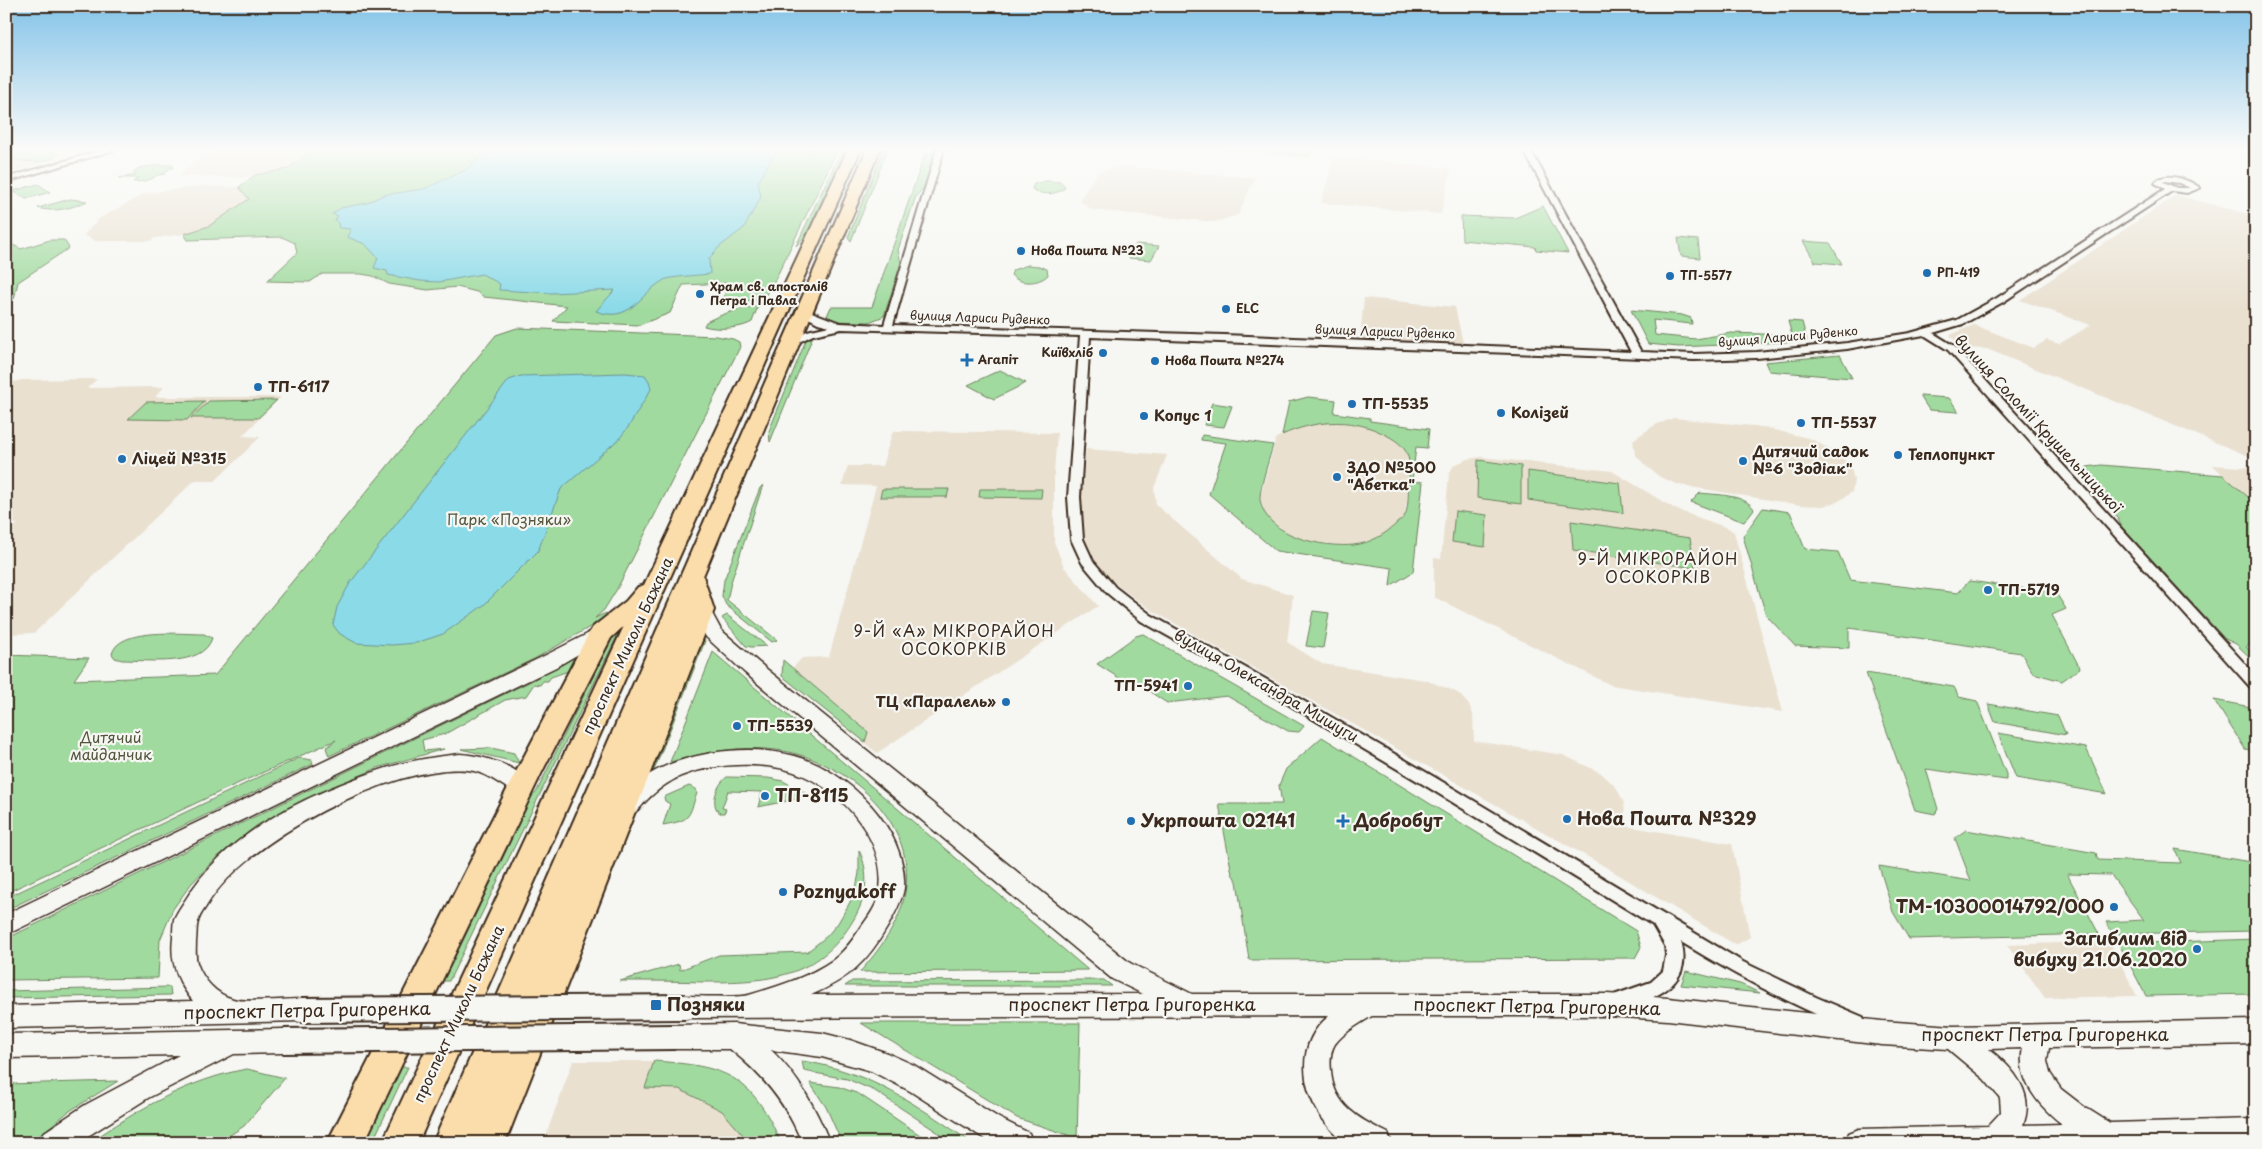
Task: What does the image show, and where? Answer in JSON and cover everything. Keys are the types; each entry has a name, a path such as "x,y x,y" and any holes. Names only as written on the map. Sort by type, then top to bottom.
{"highway":[{"name":"проспект Миколи Бажана","path":"400,1143 830,203"},
{"name":"проспект Миколи Бажана","path":"451,1143 851,203"},
{"path":"487,1143 702,610 692,576"},
{"path":"345,1143 522,787 601,633 634,606 658,579"}],"main road":[{"path":"702,610 713,633 751,667 1121,971 1191,1006"},
{"path":"6,925 549,662 601,633"},
{"path":"616,820 638,796 658,779 684,767 725,759 761,759 788,762 812,770 841,788 872,822 891,862 892,889 880,918 864,945 842,967 816,980 747,1007"},
{"path":"233,1012 204,996 188,976 182,947 184,925 195,902 213,879 234,858 263,834 296,814 372,780 408,768 437,762 462,762 483,765 502,773 522,787"},
{"path":"1367,1005 1334,1027 1323,1041 1318,1056 1317,1076 1322,1090 1338,1118 1349,1127 1378,1143"},
{"name":"проспект Петра Григоренка","path":"6,1017 301,1010 685,1007 1607,1005 1723,1014 1882,1033 1953,1038 2038,1038 2256,1032"},
{"path":"734,1036 760,1056 786,1083 806,1117 816,1143"},
{"name":"проспект Петра Григоренка","path":"6,1046 234,1041 734,1036 781,1038 816,1043 876,1060 905,1074 1019,1143"},
{"path":"1953,1038 1998,1074 2012,1093 2015,1111 2009,1124 1993,1140"},
{"path":"2038,1038 2034,1061 2041,1082 2051,1097 2072,1115 2110,1138"},
{"path":"53,1143 81,1122 142,1086 234,1041"},
{"path":"1859,1143 2110,1138 2256,1132"}],"street":[{"path":"888,327 926,203"},
{"path":"1555,203 1638,355"},
{"name":"вулиця Соломії Крушельницької","path":"1926,332 1960,322 2000,300 2149,203"},
{"name":"вулиця Лариси Руденко","path":"804,312 821,322 841,326 1714,357 1839,347 1926,332"},
{"name":"вулиця Лариси Руденко","path":"792,342 810,333 841,326"},
{"name":"вулиця Соломії Крушельницької","path":"1926,332 1950,348 2256,685"},
{"name":"вулиця Олександра Мишуги","path":"1085,334 1074,488 1076,531 1080,551 1106,586 1146,618 1264,684 1770,985 1882,1033"},
{"path":"1911,336 1930,340 1950,348"},
{"name":"вулиця Олександра Мишуги","path":"1607,1005 1663,985 1672,976 1675,950 1673,940 1655,916"}],"shaded area":[{"path":"128,203 244,203 209,226 184,234 155,238 150,241 95,241 84,235 100,218"},
{"path":"1082,203 1244,203 1238,215 1215,222 1092,210"},
{"path":"1321,203 1443,203 1441,214"},
{"path":"2165,203 2205,203 2256,216 2256,459 1987,349 1961,348 1950,335 1974,325 2034,348 2047,340 2059,344 2091,325 2020,300"},
{"path":"1364,298 1455,307 1463,343 1360,339"},
{"name":"Ліцей №315","path":"97,379 87,388 164,387 155,397 281,397 242,436 260,437 215,481 194,481 34,633 6,634 6,534 18,524 6,524 6,384 22,380"},
{"name":"Дитячий садок №6 \"Зодіак\"","path":"1674,418 1762,427 1812,439 1842,457 1851,468 1854,480 1852,492 1839,501 1823,506 1800,505 1679,485 1660,477 1646,466 1635,454 1633,440 1655,425"},
{"name":"ЗДО №500 \"Абетка\"","path":"1340,422 1366,425 1396,439 1406,449 1411,464 1405,515 1386,535 1356,545 1337,545 1294,537 1273,523 1265,514 1260,498 1276,438 1296,429 1319,423"},
{"path":"893,431 1057,433 1054,472 1054,542 1064,567 1098,606 877,753 784,677 802,658 829,657 876,486 842,485 848,466 882,466"},
{"path":"1086,449 1167,455 1154,488 1156,505 1242,579 1293,595 1287,642 1322,664 1425,680 1452,690 1459,694 1469,705 1473,714 1474,741 1563,755 1601,773 1616,787 1624,803 1626,826 1732,844 1750,937 1736,945 1604,866 1151,610 1122,589 1106,576 1098,565 1085,543 1079,522"},
{"path":"1481,457 1612,471 1677,510 1728,528 1734,532 1783,712 1611,685 1434,597 1434,558 1441,559 1449,474 1454,465 1468,459"},
{"path":"2213,465 2256,468 2256,504 2223,475"},
{"path":"2109,941 2137,996 2045,998 2007,945"},
{"path":"573,1061 654,1061 646,1088 679,1089 722,1111 750,1143 543,1143"}],"green space":[{"path":"57,203 83,203 63,209 50,210 38,208"},
{"path":"244,203 812,203 774,282 762,301 723,300 728,283 683,285 670,313 639,325 553,321 567,306 484,297 477,292 457,287 428,290 389,284 373,276 361,274 322,274 310,282 267,281 297,253 295,243 282,237 188,240 184,234 209,226"},
{"path":"817,203 822,203 807,234 796,246"},
{"path":"862,203 866,203 851,241 848,237"},
{"path":"908,203 914,203 898,250 901,263 884,316 869,322 831,321 826,318 831,307 872,307"},
{"path":"1543,206 1568,253 1536,250 1535,247 1462,240 1461,216 1515,218"},
{"path":"1678,238 1698,240 1700,258 1681,256"},
{"path":"50,240 64,240 69,248 18,282 14,299 6,299 6,246 11,244 21,249"},
{"path":"1803,241 1830,243 1842,264 1815,262"},
{"path":"1136,244 1159,246 1151,260 1129,258"},
{"path":"1028,265 1047,269 1048,275 1035,282 1024,282 1011,275 1013,270"},
{"path":"758,306 752,322 747,324 728,328 704,326 706,322 725,314"},
{"path":"1631,310 1682,315 1691,318 1692,324 1653,320 1655,335 1696,339 1731,333 1792,335 1788,321 1802,322 1807,341 1679,347 1648,344"},
{"name":"Парк «Позняки»","path":"517,328 716,336 739,342 740,347 617,589 604,610 595,618 606,613 609,616 536,658 329,756 326,748 336,740 230,787 6,893 6,655 89,658 74,680 215,675 496,335"},
{"path":"813,336 770,442 769,431 806,340"},
{"path":"1840,355 1852,378 1769,371 1765,362"},
{"path":"1000,370 1026,383 994,399 968,385"},
{"path":"1920,396 1949,398 1959,412 1929,410"},
{"path":"1308,397 1336,400 1334,413 1370,418 1370,421 1429,429 1427,448 1416,447 1412,481 1423,482 1413,572 1390,586 1392,568 1276,551 1209,494 1226,443 1201,440 1202,435 1273,445 1260,500 1265,513 1273,523 1298,538 1328,544 1360,544 1383,534 1403,518 1407,508 1410,469 1407,454 1395,440 1368,427 1343,423 1318,424 1282,435 1289,402"},
{"path":"277,400 258,418 191,418 209,401"},
{"path":"205,401 187,420 128,419 146,402"},
{"path":"1212,403 1232,406 1224,427 1204,425"},
{"path":"1478,460 1521,466 1521,504 1477,498"},
{"path":"2101,465 2223,475 2256,504 2256,641 2246,647 2256,658 2256,663 2236,644 2225,639 2122,527 2113,510 2083,479 2081,473 2087,467"},
{"path":"1528,471 1620,483 1623,513 1528,500"},
{"path":"763,485 731,582 727,600 777,640 772,642 726,605 722,596 724,580 760,488"},
{"path":"882,489 949,489 947,497 880,497"},
{"path":"980,489 1042,489 1041,498 979,497"},
{"path":"1700,493 1744,500 1754,509 1744,522 1691,502"},
{"path":"1763,508 1790,512 1805,549 1838,552 1850,580 1958,593 1969,581 2056,593 2066,609 2052,615 2080,668 2062,681 2033,673 2021,653 1849,628 1849,648 1795,646 1766,615 1743,536"},
{"path":"1455,511 1487,515 1485,547 1452,542"},
{"path":"1571,521 1690,538 1695,568 1573,550"},
{"path":"1313,611 1329,613 1323,648 1306,646"},
{"path":"727,615 767,646 746,646 722,618"},
{"path":"619,632 449,981 437,981 527,799 536,793 614,634"},
{"path":"167,633 204,634 212,638 207,648 198,654 186,658 160,661 122,660 115,658 112,654 117,645 126,639 138,636"},
{"path":"1143,634 1304,726 1299,732 1288,731 1227,696 1167,703 1135,682 1130,685 1097,664 1136,636"},
{"path":"702,637 705,641 653,773 646,775"},
{"path":"713,652 1088,970 860,972 892,928 904,898 906,873 903,849 893,827 879,806 862,789 842,774 820,762 797,754 765,749 733,749 701,754 670,762"},
{"path":"582,653 574,669 551,677 540,685 534,684 526,696 505,700 445,734 422,740 424,751 444,749 377,768 289,807 256,826 215,859 191,884 173,909 160,940 158,978 6,980 6,939 531,681"},
{"path":"783,660 868,732 865,742 782,676"},
{"path":"1866,673 1954,687 1959,697 1977,701 2006,774 2006,780 1926,769 1938,809 1935,814 1915,810"},
{"path":"2214,700 2256,708 2256,751 2245,749"},
{"path":"1988,704 2058,716 2066,735 1995,722"},
{"path":"1998,733 2086,748 2107,794 2016,778"},
{"path":"1322,737 1636,931 1641,947 1635,958 1249,960 1237,881 1232,874 1219,804 1282,804 1279,785 1286,769"},
{"path":"491,748 514,753 519,763 461,749"},
{"path":"299,758 312,760 313,764 6,910 6,898"},
{"path":"727,777 768,778 783,781 811,796 758,807 762,792 728,791 722,808 726,809 724,813 720,813 715,805 717,789"},
{"path":"689,786 696,789 697,793 690,813 684,820 663,825 670,804 665,801 664,797"},
{"path":"1966,830 2096,853 2098,860 2181,863 2175,849 2256,863 2256,931 2113,934 2106,922 2144,920 2111,875 2067,874 2099,934 1909,939 1893,912 1879,866 1971,881 1955,838"},
{"path":"859,850 866,876 862,902 854,919 840,939 825,954 808,965 790,973 749,981 620,981 679,964 680,970 719,955 807,952 827,936 838,923 849,904 856,888 859,873"},
{"path":"2256,939 2256,994 2146,996 2119,944"},
{"path":"1686,971 1740,984 1760,993 1681,985"},
{"path":"1104,980 1112,986 845,986 852,981"},
{"path":"170,987 171,995 6,998 6,991"},
{"path":"861,1023 1080,1023 1077,1138 1017,1118"},
{"path":"654,1061 700,1066 733,1078 746,1088 758,1102 770,1120 781,1143 750,1143 722,1111 679,1089 645,1088"},
{"path":"802,1061 826,1066 871,1081 912,1103 972,1143 954,1143 875,1091 847,1079 804,1071"},
{"path":"393,1067 408,1067 372,1143 357,1143"},
{"path":"247,1069 285,1078 244,1126 218,1143 89,1143 164,1097 205,1080"},
{"path":"118,1081 68,1112 30,1143 6,1143 6,1084"},
{"path":"810,1083 839,1087 859,1094 932,1143 842,1143 826,1107"}],"water":[{"path":"367,203 758,203 744,228 718,248 709,259 710,274 664,280 633,306 618,314 596,311 615,290 551,293 499,290 500,284 482,274 439,282 420,281 388,275 387,271 374,268 378,258 365,244 347,237 351,229 339,228 335,220 338,216 332,214 341,208"},
{"path":"625,373 645,375 651,389 629,426 619,439 561,489 538,551 484,605 443,634 416,643 392,645 356,643 340,634 333,625 337,607 350,583 509,380 521,376"}],"place":[{"name":"Нова Пошта №23","path":"1021,251"},
{"name":"РП-419","path":"1927,273"},
{"name":"ТП-5577","path":"1670,276"},
{"name":"Храм св. апостолів Петра і Павла","path":"700,294"},
{"name":"ELC","path":"1226,309"},
{"name":"Київхліб","path":"1103,353"},
{"name":"Агапіт","path":"967,360"},
{"name":"Нова Пошта №274","path":"1155,361"},
{"name":"ТП-6117","path":"258,387"},
{"name":"ТП-5535","path":"1352,404"},
{"name":"Колізей","path":"1501,413"},
{"name":"Копус 1","path":"1144,416"},
{"name":"ТП-5537","path":"1801,423"},
{"name":"Теплопункт","path":"1898,455"},
{"name":"Ліцей №315","path":"122,459"},
{"name":"Дитячий садок №6 \"Зодіак\"","path":"1743,461"},
{"name":"ЗДО №500 \"Абетка\"","path":"1337,477"},
{"name":"ТП-5719","path":"1988,590"},
{"name":"ТП-5941","path":"1188,686"},
{"name":"ТЦ «Паралель»","path":"1006,702"},
{"name":"ТП-5539","path":"737,726"},
{"name":"ТП-8115","path":"765,796"},
{"name":"Нова Пошта №329","path":"1567,819"},
{"name":"Укрпошта 02141","path":"1131,821"},
{"name":"Добробут","path":"1343,821"},
{"name":"Poznyakoff","path":"783,892"},
{"name":"ТМ-10300014792/000","path":"2114,907"},
{"name":"Загиблим від вибуху 21.06.2020","path":"2197,949"},
{"name":"Позняки","path":"656,1005"}],"district":[{"name":"9-Й МІКРОРАЙОН ОСОКОРКІВ","path":"1658,568"},
{"name":"9-Й «А» МІКРОРАЙОН ОСОКОРКІВ","path":"954,640"}],"park label":[{"name":"Дитячий майданчик","path":"111,746"}]}
